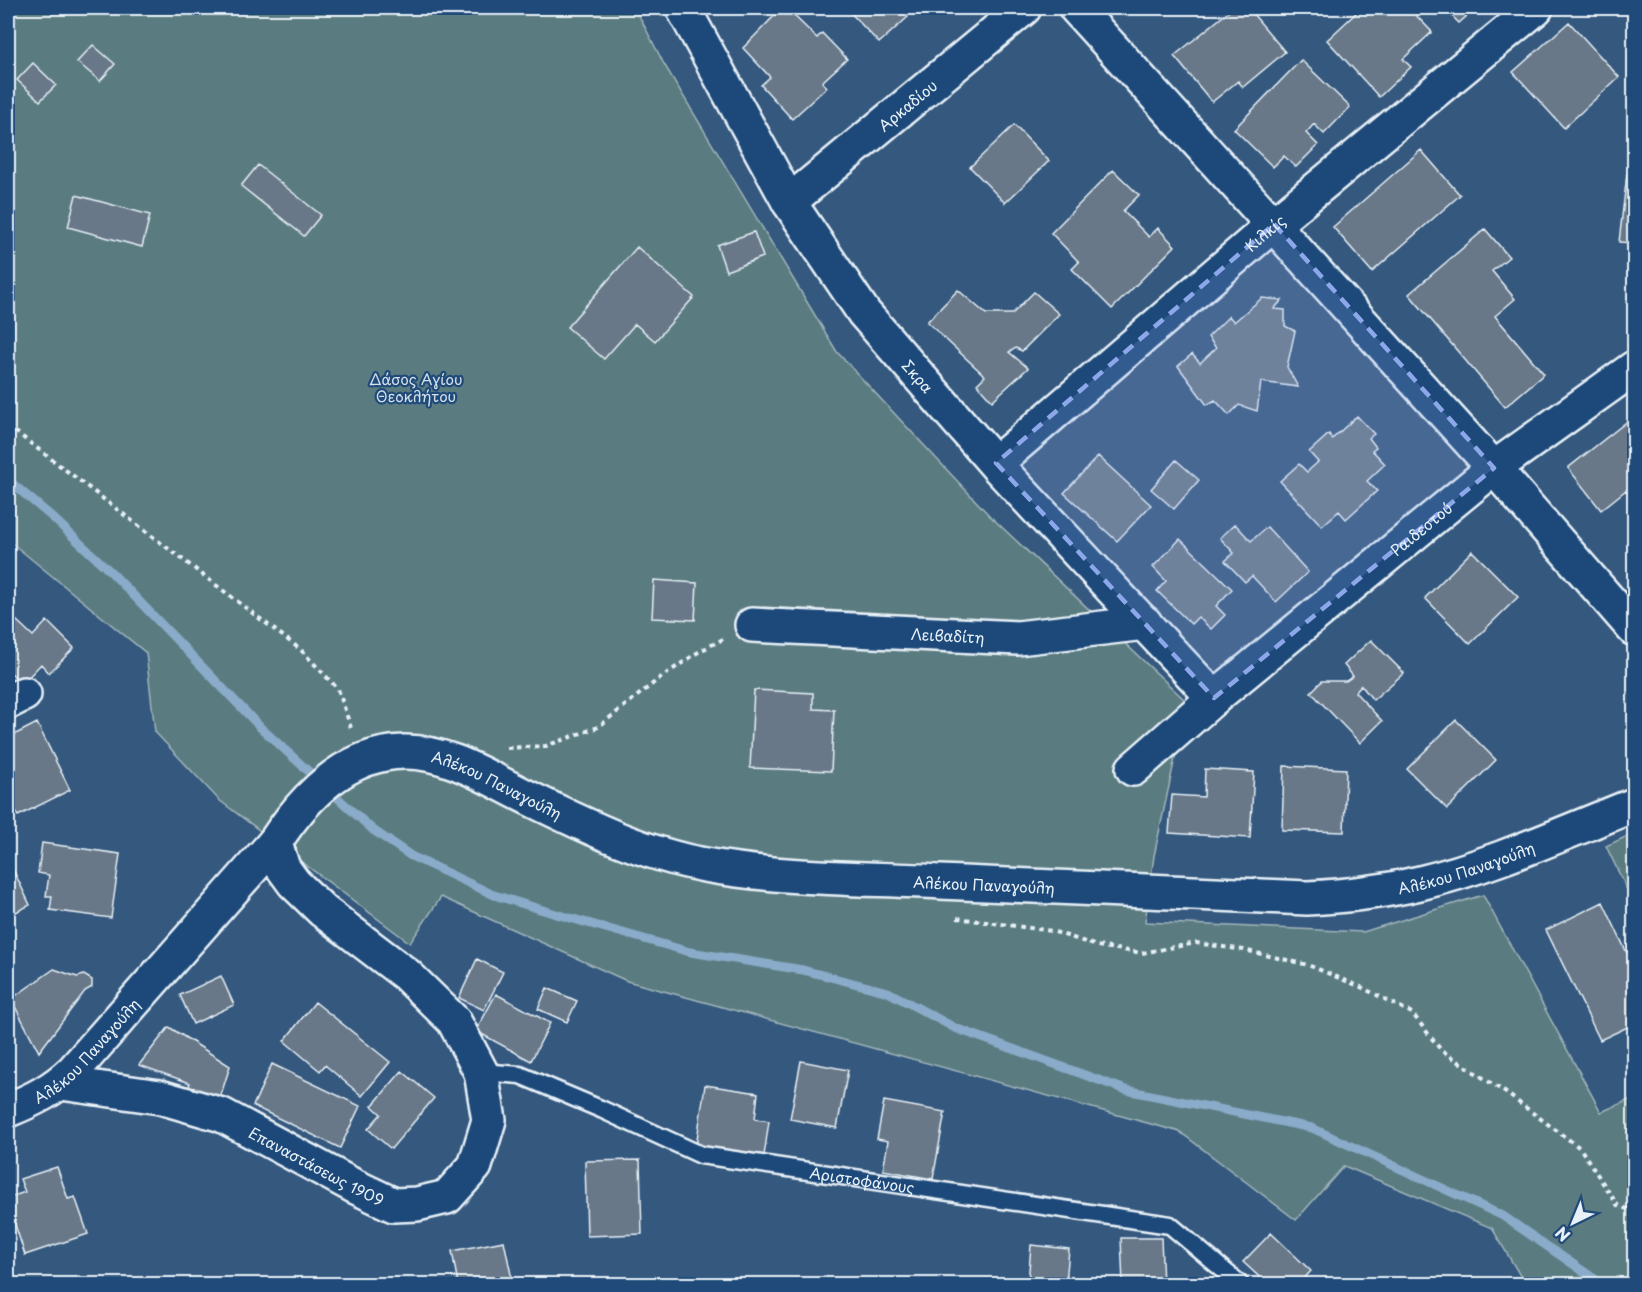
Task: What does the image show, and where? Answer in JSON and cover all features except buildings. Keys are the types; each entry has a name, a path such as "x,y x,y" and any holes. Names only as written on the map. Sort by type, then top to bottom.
{"street":[{"name":"Σκρα","path":"682,8 789,202 864,313 996,463 1214,698"},
{"name":"Αρκαδίου","path":"789,202 1024,8"},
{"path":"1076,8 1494,468 1635,629"},
{"name":"Κιλκίς","path":"996,463 1274,224 1536,8"},
{"name":"Ραιδεστού","path":"1133,769 1214,698 1494,468 1635,368"},
{"name":"Λειβαδίτη","path":"752,625 1018,638 1145,623"},
{"name":"Αλέκου Παναγούλη","path":"8,1110 32,1101 61,1083 275,842 308,798 328,780 350,766 381,754 406,752 436,755 579,823 646,850 704,865 795,876 1307,898 1370,893 1422,883 1517,851 1635,805"},
{"name":"Επαναστάσεως 1909","path":"61,1083 159,1097 222,1115 394,1205 417,1204 447,1197 475,1166 489,1120 481,1072 454,1021 407,975 323,911 294,883 283,868 275,842"}],"lane":[{"name":"Αριστοφάνους","path":"481,1072 520,1075 701,1155 1170,1225 1240,1284"}],"path":[{"path":"8,426 301,650 338,690 352,729 350,766"},
{"path":"505,748 546,746 598,727 660,678 700,651 752,625"},
{"path":"947,916 1052,931 1097,946 1142,953 1196,943 1244,950 1308,965 1361,987 1412,1013 1442,1050 1506,1093 1580,1148 1618,1206 1635,1211"}],"highlighted area":[{"path":"1274,224 1494,468 1214,698 996,463"}],"green space":[{"name":"Δάσος Αγίου Θεοκλήτου","path":"8,8 635,8 664,64 837,352 989,515 1187,702 1154,856 1145,922 1363,932 1483,895 1601,1112 1634,1098 1634,1284 1525,1284 1492,1228 1344,1166 1296,1220 1180,1132 627,981 441,897 410,943 219,800 155,732 146,653 8,540"},
{"path":"1634,833 1634,904 1606,846"}],"waterway":[{"path":"8,480 113,574 261,728 373,830 411,856 494,895 556,914 690,952 803,970 888,992 955,1028 1126,1090 1312,1128 1503,1216 1602,1284"}]}
